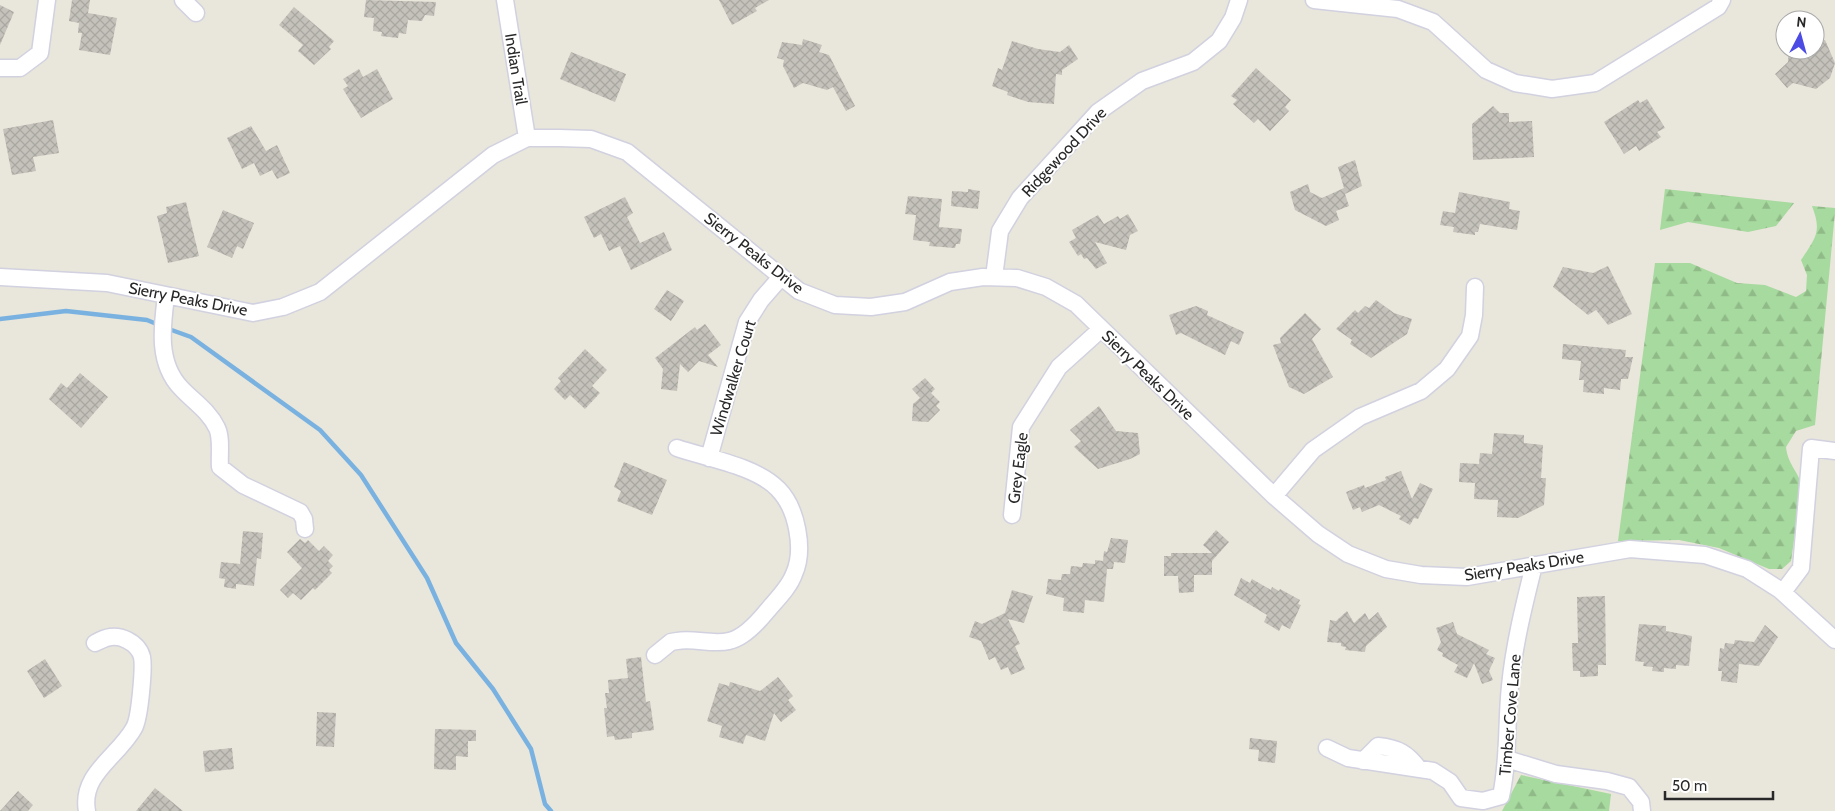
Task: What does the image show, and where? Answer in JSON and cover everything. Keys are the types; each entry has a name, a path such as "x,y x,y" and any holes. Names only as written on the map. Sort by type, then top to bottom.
{"street":[{"path":"0,68 20,68 40,54 47,0"},
{"path":"184,0 196,13"},
{"name":"Indian Trail","path":"505,0 527,138"},
{"name":"Ridgewood Drive","path":"994,277 1000,231 1020,198 1098,112 1142,82 1193,62 1219,41 1233,18 1239,0"},
{"path":"1314,0 1398,8 1433,22 1486,70 1515,83 1552,89 1596,83 1718,8 1722,0"},
{"name":"Sierry Peaks Drive","path":"0,277 106,283 253,313 283,307 320,292 493,155 527,138 591,139 627,152 799,291 835,305 871,307 905,302 950,282 994,277 1017,278 1046,287 1076,304 1100,330 1274,496 1318,534 1348,554 1386,569 1421,575 1467,577 1630,549 1669,550 1705,555 1747,569 1784,592 1835,640"},
{"name":"Windwalker Court","path":"709,458 747,322 761,300 781,277"},
{"path":"1274,496 1313,450 1360,417 1421,391 1447,369 1470,336 1474,315 1475,287"},
{"path":"166,296 161,332 165,359 179,387 205,410 218,429 220,467 243,486 300,512 304,519 305,529"},
{"name":"Grey Eagle","path":"1012,515 1021,426 1058,367 1100,330"},
{"path":"655,655 671,642 729,642 737,638 763,617 795,573 799,549 787,502 772,483 741,468 677,448"},
{"path":"1784,592 1801,568 1811,448 1835,451"},
{"name":"Timber Cove Lane","path":"1327,748 1348,758 1434,771 1450,782 1461,798 1483,801 1501,796 1507,759 1510,686 1519,625 1534,565"},
{"path":"87,811 90,780 135,728 140,707 142,657 134,644 122,637 107,636 95,643"},
{"path":"1507,759 1556,774 1607,781 1629,787 1641,802 1642,811"}],"green space":[{"path":"1665,189 1794,203 1776,226 1748,232 1688,222 1660,230"},
{"path":"1812,206 1835,208 1835,212 1815,425 1796,431 1786,447 1802,486 1791,561 1782,569 1769,569 1719,548 1679,540 1618,541 1655,263 1690,263 1737,283 1765,285 1796,297 1806,291 1807,275 1801,260 1816,234 1817,222"},
{"path":"1521,775 1611,794 1609,811 1502,811"}],"building":[{"path":"72,0 90,0 88,13 117,18 110,55 79,50 82,33 78,33 79,23 69,21"},
{"path":"366,0 436,2 434,16 425,15 422,21 408,20 406,34 399,33 398,38 381,36 382,32 373,31 374,18 364,17"},
{"path":"719,0 769,0 755,8 757,11 732,25"},
{"path":"0,5 14,12 0,45"},
{"path":"294,7 334,41 329,47 331,49 314,65 298,51 303,45 279,25"},
{"path":"803,39 822,45 819,52 829,55 855,106 846,111 833,87 827,90 803,83 794,88 783,66 784,60 777,58 782,42 802,45"},
{"path":"1825,40 1835,63 1830,78 1816,89 1793,83 1787,88 1775,74 1788,60 1825,60"},
{"path":"1012,41 1038,49 1060,52 1069,45 1078,59 1062,70 1062,75 1056,74 1054,104 1028,102 1007,95 1008,92 992,86 998,68 1002,70"},
{"path":"571,52 626,74 615,102 560,79"},
{"path":"1256,68 1291,100 1285,107 1289,111 1270,131 1258,119 1254,123 1233,104 1237,100 1231,96"},
{"path":"359,69 363,77 377,69 393,99 361,118 343,89 348,86 343,79"},
{"path":"1647,99 1665,128 1657,132 1661,137 1639,151 1636,146 1624,154 1604,122 1638,100 1640,103"},
{"path":"1493,106 1500,113 1509,113 1509,122 1532,121 1534,157 1473,160 1472,124"},
{"path":"53,120 59,153 33,157 36,171 12,175 3,129"},
{"path":"251,126 266,151 277,145 290,173 277,179 272,170 260,176 254,163 242,169 227,138"},
{"path":"1355,160 1362,186 1345,194 1349,206 1336,211 1339,220 1326,226 1295,210 1290,192 1308,184 1310,192 1322,198 1344,188 1338,167"},
{"path":"968,189 980,191 978,209 951,206 952,191 968,192"},
{"path":"1459,192 1510,202 1509,209 1520,211 1517,230 1480,224 1475,235 1453,232 1454,227 1440,225 1443,211 1455,213"},
{"path":"908,196 942,199 939,227 962,229 960,244 956,244 955,248 929,246 930,242 913,240 916,215 905,214"},
{"path":"625,197 633,213 627,217 640,243 664,232 672,250 631,270 620,246 609,251 601,234 594,238 584,217"},
{"path":"186,202 199,256 168,263 157,216 167,213 166,207"},
{"path":"223,210 254,223 243,249 237,246 232,258 207,247"},
{"path":"1128,214 1138,231 1130,235 1126,250 1095,242 1107,263 1096,269 1087,258 1084,259 1081,254 1078,256 1069,242 1076,238 1072,230 1098,215 1104,224 1118,216 1120,219"},
{"path":"1608,266 1632,314 1608,325 1596,310 1588,315 1553,287 1563,267 1593,273"},
{"path":"667,290 684,301 671,321 654,309"},
{"path":"1376,300 1394,313 1412,319 1407,334 1371,358 1350,344 1352,340 1336,329 1355,310 1358,313 1365,306 1369,308"},
{"path":"1196,306 1208,311 1207,315 1244,332 1239,345 1231,341 1225,355 1181,333 1176,335 1169,315"},
{"path":"1305,313 1321,329 1312,339 1333,377 1304,394 1289,387 1273,345 1281,343 1280,338"},
{"path":"705,324 721,345 708,355 718,367 699,361 688,372 680,364 677,391 661,389 663,369 655,358 695,327 697,330"},
{"path":"1563,344 1626,350 1625,357 1633,357 1628,379 1621,379 1620,390 1604,388 1604,394 1583,392 1584,380 1579,380 1581,361 1562,359"},
{"path":"585,349 607,370 592,386 600,393 585,409 570,395 565,400 554,389 561,381 558,378"},
{"path":"80,373 108,397 81,428 49,399 61,383 67,388"},
{"path":"925,378 935,389 931,393 940,402 936,406 940,410 928,422 912,421 913,404 920,398 912,389"},
{"path":"1099,406 1116,431 1138,433 1140,454 1098,469 1074,447 1081,441 1070,430"},
{"path":"1494,433 1524,435 1524,443 1543,445 1541,478 1546,478 1544,505 1518,518 1497,517 1498,500 1474,499 1475,483 1459,482 1460,463 1479,464 1480,453 1492,454"},
{"path":"624,462 667,480 652,515 617,501 621,491 614,487"},
{"path":"1401,471 1412,499 1420,483 1433,489 1418,519 1414,518 1410,525 1399,519 1401,516 1379,505 1362,512 1360,507 1353,510 1346,492 1364,485 1365,488 1386,480 1385,477"},
{"path":"1216,530 1229,542 1212,561 1212,575 1194,575 1194,592 1179,593 1178,576 1164,576 1164,556 1171,556 1171,553 1212,553 1203,545"},
{"path":"243,531 263,533 261,559 257,558 254,586 236,584 236,589 224,587 225,579 219,578 221,562 240,564"},
{"path":"1111,538 1128,540 1125,563 1114,562 1113,569 1107,569 1104,602 1085,600 1084,613 1063,611 1064,598 1046,594 1048,579 1061,580 1062,574 1070,574 1071,566 1082,567 1083,563 1095,564 1095,560 1103,561 1104,551 1107,552"},
{"path":"300,539 305,543 308,540 319,551 324,546 333,555 328,561 333,566 329,570 332,573 315,590 313,588 301,600 293,593 288,598 280,590 302,568 287,552"},
{"path":"1241,578 1250,583 1252,579 1271,590 1272,587 1279,591 1280,589 1300,600 1298,604 1301,605 1290,629 1282,625 1279,631 1264,622 1267,615 1234,595"},
{"path":"1012,590 1033,596 1024,623 1008,619 1020,644 1015,646 1025,669 1011,675 1008,667 1001,670 995,657 989,660 981,641 969,637 975,621 982,624 1005,613"},
{"path":"1605,596 1606,665 1598,665 1598,676 1580,677 1580,671 1573,671 1572,643 1578,643 1577,597"},
{"path":"1347,611 1354,623 1365,613 1369,620 1378,612 1387,627 1366,646 1365,652 1345,650 1346,647 1341,646 1341,643 1327,642 1330,620 1336,621"},
{"path":"1453,622 1457,634 1489,650 1486,654 1495,658 1489,671 1493,680 1482,684 1474,663 1467,678 1454,672 1458,665 1442,656 1443,653 1437,650 1441,642 1436,628"},
{"path":"1639,624 1666,626 1666,631 1692,636 1689,666 1676,665 1676,669 1664,668 1664,672 1652,671 1653,667 1643,666 1644,662 1635,661"},
{"path":"1765,625 1778,637 1759,666 1739,664 1737,683 1721,681 1722,671 1718,671 1720,648 1724,649 1725,643 1734,644 1735,640 1754,642"},
{"path":"641,657 646,702 650,701 654,730 632,733 632,738 615,740 614,736 607,737 604,708 607,708 605,693 609,693 608,680 628,678 626,659"},
{"path":"45,659 62,686 44,698 27,671"},
{"path":"778,677 793,696 788,700 796,710 781,722 774,713 765,741 746,735 743,744 719,737 722,726 707,721 719,683 729,686 730,682 760,691"},
{"path":"317,712 336,713 334,747 316,746"},
{"path":"435,729 476,730 476,741 468,741 468,757 456,756 456,770 434,769"},
{"path":"1250,738 1277,741 1275,763 1258,761 1259,750 1249,749"},
{"path":"232,748 234,769 205,772 203,751"},
{"path":"155,788 183,811 136,811"},
{"path":"18,791 33,805 28,811 0,811"}],"waterway":[{"path":"0,319 66,311 147,320 159,325"},
{"path":"166,328 191,337 320,430 361,475 427,578 456,643 493,689 531,749 545,804 551,811"}]}
